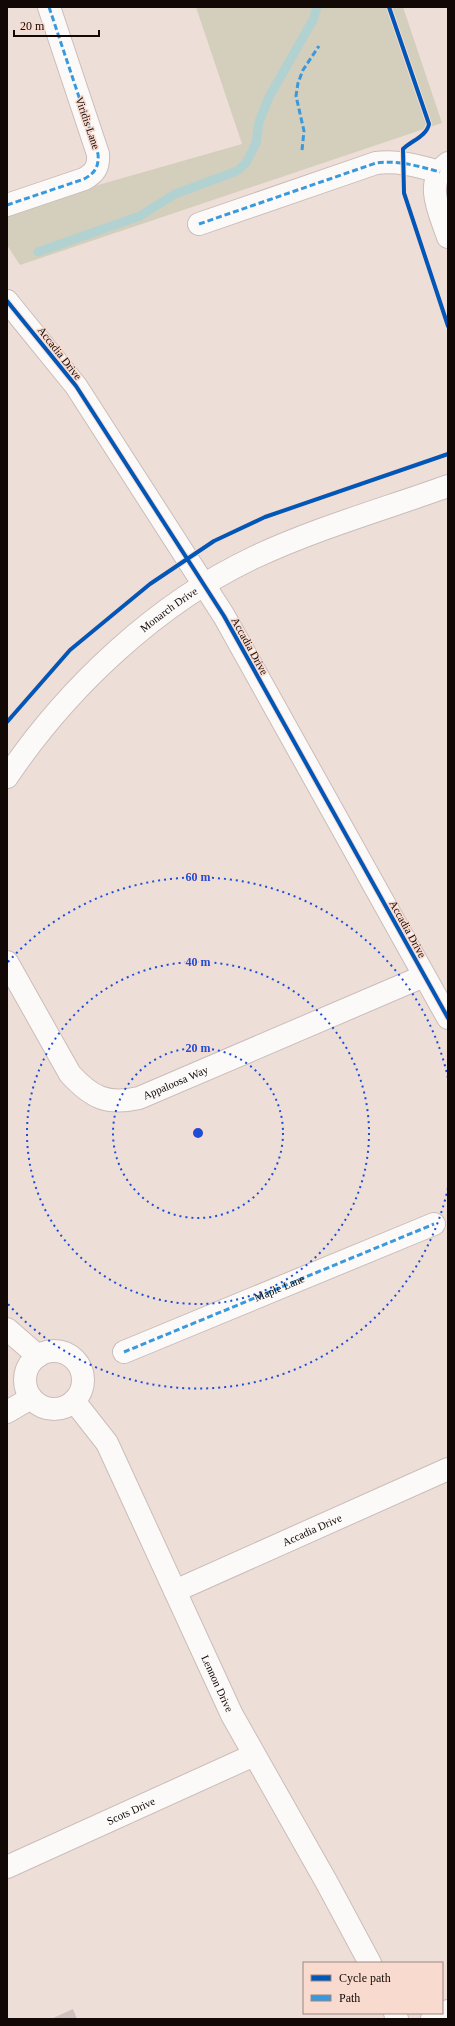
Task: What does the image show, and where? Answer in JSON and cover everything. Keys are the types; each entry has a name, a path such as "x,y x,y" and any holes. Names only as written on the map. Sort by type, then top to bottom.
{"street":[{"name":"Viridis Lane","path":"7,205 84,179 93,174 99,165 98,154 49,7"},
{"path":"199,224 376,163 388,162 444,167"},
{"path":"444,167 435,178 434,196 448,237"},
{"name":"Accadia Drive","path":"7,300 76,386 224,616 448,1018"},
{"name":"Monarch Drive","path":"7,777 65,702 151,622 204,585 255,557 302,537 448,486"},
{"name":"Appaloosa Way","path":"7,962 70,1074 83,1089 100,1098 120,1102 140,1098 424,976"},
{"name":"Maple Lane","path":"124,1352 434,1224"},
{"path":"7,1329 38,1356"},
{"path":"49,1351 62,1352 72,1358 80,1367 83,1379 81,1391 74,1401 64,1407 52,1409 40,1406 31,1398 26,1388 25,1375 29,1364 38,1356 49,1351"},
{"path":"7,1412 31,1398"},
{"name":"Lennon Drive","path":"74,1401 107,1443 232,1716 327,1883 369,1962"},
{"name":"Accadia Drive","path":"175,1592 448,1469"},
{"name":"Scots Drive","path":"7,1867 254,1755"},
{"path":"432,2019 442,2014"}],"shaded area":[{"path":"196,7 403,7 442,123 20,265 7,245 7,211 242,144"}],"building":[{"path":"73,2009 77,2019 51,2019"}],"waterway":[{"path":"38,252 140,216 175,194 237,171 246,163 256,143 259,122 269,97 313,20 317,7"}],"marked path":[{"path":"7,205 84,179 94,172 98,163 98,154 49,7"},
{"path":"302,150 304,131 296,96 298,83 303,70 319,46"},
{"path":"199,224 376,163 400,163 440,172"},
{"path":"124,1352 434,1224"}],"cycle path":[{"path":"389,7 429,124 428,128 422,135 403,149 404,193 448,326"},
{"path":"7,301 76,386 224,616 448,1018"},
{"path":"7,722 70,650 150,584 214,541 265,517 448,454"}]}
